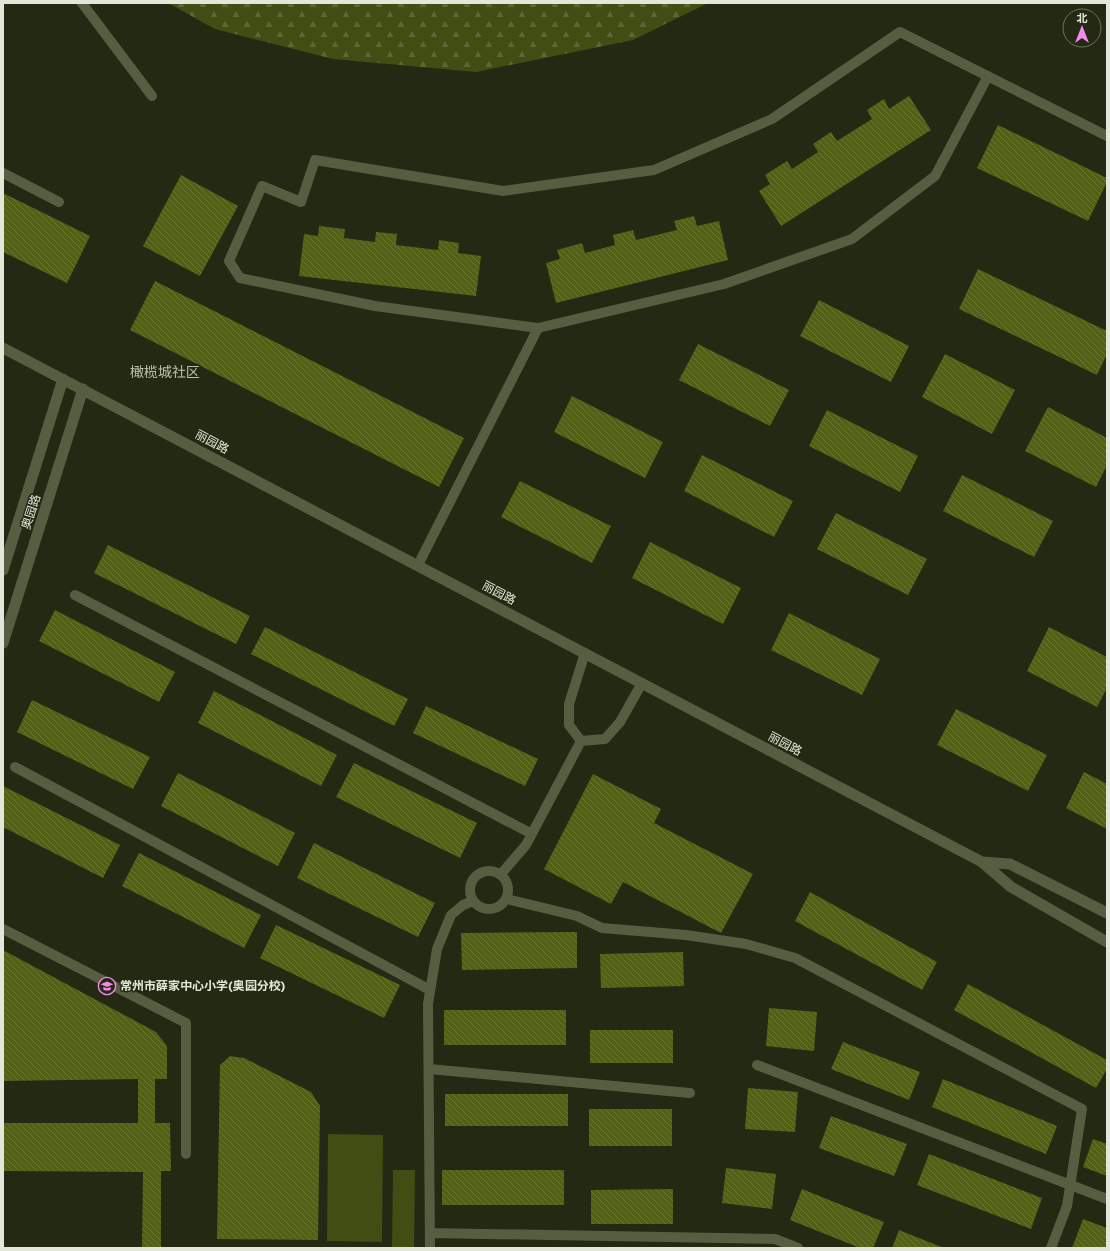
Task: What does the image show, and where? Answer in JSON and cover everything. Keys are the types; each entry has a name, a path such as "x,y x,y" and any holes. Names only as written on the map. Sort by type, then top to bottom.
{"street":[{"name":"丽园路","path":"3,348 982,862"},
{"name":"奥园路","path":"3,570 63,379"},
{"name":"奥园路","path":"3,642 83,390"},
{"path":"982,862 1010,864 1107,913"},
{"path":"982,862 1011,887 1107,942"}],"lane":[{"path":"82,3 152,96"},
{"path":"988,76 935,176 852,239 724,284 538,328 375,306 240,278 229,261 262,186 301,202 315,160 503,191 654,170 772,119 900,32 988,76 1107,136"},
{"path":"3,173 58,202"},
{"path":"418,565 538,328"},
{"path":"75,595 532,834"},
{"path":"581,740 569,725 568,704 585,653"},
{"path":"581,740 605,739 620,722 642,683"},
{"path":"501,874 526,845 581,740"},
{"path":"15,767 430,990"},
{"path":"488,870 501,874 508,885 507,899 497,908 484,909 473,901 469,888 475,876 488,870"},
{"path":"507,899 577,916 602,928 686,934 738,942 795,958 1082,1109 1067,1206 1051,1248"},
{"path":"430,1248 428,1004 436,949 451,915 463,905 473,901"},
{"path":"3,929 186,1023 186,1154"},
{"path":"757,1065 1107,1199"},
{"path":"429,1070 690,1093"},
{"path":"430,1233 775,1239 798,1248"}],"green space":[{"path":"168,3 708,3 633,40 476,72 333,59 215,29"},
{"path":"328,1134 383,1135 382,1242 327,1241"},
{"path":"393,1170 415,1170 414,1248 392,1248"}],"building":[{"path":"909,96 931,130 781,226 759,191 770,184 765,175 787,161 792,169 818,152 813,144 831,132 837,141 872,119 867,110 884,99 889,109"},
{"path":"998,125 1107,178 1107,182 1088,221 977,168"},
{"path":"181,175 238,206 200,276 143,246"},
{"path":"3,193 90,236 67,283 3,252"},
{"path":"694,216 697,226 719,221 728,260 556,303 546,263 560,259 557,250 582,243 585,253 615,245 613,235 633,230 636,240 677,230 674,221"},
{"path":"319,226 345,229 344,238 375,242 376,232 397,234 396,245 438,250 439,240 459,243 458,253 481,256 476,296 299,276 304,234 318,236"},
{"path":"978,269 1107,331 1107,354 1097,375 959,309"},
{"path":"155,281 464,438 439,487 130,330"},
{"path":"819,300 909,346 891,382 800,336"},
{"path":"698,344 789,390 770,426 679,380"},
{"path":"945,354 1015,390 992,434 922,397"},
{"path":"572,396 663,442 645,478 554,432"},
{"path":"1048,407 1107,438 1107,465 1096,487 1025,451"},
{"path":"827,410 918,456 900,492 809,446"},
{"path":"702,455 793,501 774,537 684,491"},
{"path":"962,475 1053,521 1034,557 943,511"},
{"path":"520,481 611,526 592,563 501,517"},
{"path":"836,513 927,559 908,595 817,549"},
{"path":"650,542 741,588 723,624 632,578"},
{"path":"108,545 250,616 236,644 94,573"},
{"path":"55,610 175,672 159,702 39,641"},
{"path":"789,613 880,659 862,695 771,650"},
{"path":"265,627 408,699 394,726 251,654"},
{"path":"1049,627 1107,657 1107,688 1097,707 1027,671"},
{"path":"214,691 337,755 321,786 198,723"},
{"path":"32,700 150,757 133,789 17,732"},
{"path":"426,706 538,759 525,786 413,733"},
{"path":"956,709 1047,755 1028,791 937,745"},
{"path":"354,763 477,823 460,858 336,797"},
{"path":"1084,772 1107,784 1107,829 1066,808"},
{"path":"178,773 295,833 278,866 161,806"},
{"path":"593,774 661,809 654,823 753,874 721,933 623,882 611,904 544,869"},
{"path":"3,786 120,845 103,878 3,827"},
{"path":"314,843 435,903 418,937 297,878"},
{"path":"139,853 261,915 244,948 122,886"},
{"path":"810,892 937,962 922,990 795,921"},
{"path":"276,925 400,985 384,1018 260,958"},
{"path":"577,932 577,968 462,970 461,933"},
{"path":"3,950 156,1032 167,1046 167,1079 155,1079 155,1123 170,1123 171,1171 161,1171 161,1248 142,1248 143,1172 3,1171 3,1123 138,1123 138,1079 3,1081"},
{"path":"683,952 684,986 601,988 600,954"},
{"path":"968,984 1107,1060 1107,1069 1096,1088 954,1010"},
{"path":"769,1008 817,1012 814,1051 766,1046"},
{"path":"444,1010 566,1010 566,1045 444,1045"},
{"path":"590,1030 673,1030 673,1063 590,1063"},
{"path":"843,1042 920,1072 909,1100 831,1069"},
{"path":"230,1056 244,1058 311,1092 320,1106 318,1240 217,1239 220,1065"},
{"path":"943,1079 1057,1126 1046,1154 932,1107"},
{"path":"748,1088 798,1092 795,1132 745,1129"},
{"path":"445,1094 568,1094 568,1126 445,1126"},
{"path":"589,1109 672,1109 672,1146 589,1146"},
{"path":"831,1116 907,1144 894,1176 819,1148"},
{"path":"1093,1139 1107,1144 1107,1176 1083,1167"},
{"path":"929,1154 1042,1198 1031,1229 917,1185"},
{"path":"726,1168 776,1174 772,1209 722,1203"},
{"path":"442,1170 564,1170 564,1205 442,1205"},
{"path":"673,1189 673,1224 591,1224 591,1190"},
{"path":"802,1189 884,1222 873,1248 860,1248 790,1220"},
{"path":"1083,1219 1107,1228 1107,1248 1072,1248"},
{"path":"899,1230 944,1248 892,1248"}],"place":[{"name":"常州市薛家中心小学(奥园分校)","path":"107,986"}],"district":[{"name":"橄榄城社区","path":"165,372"}]}
